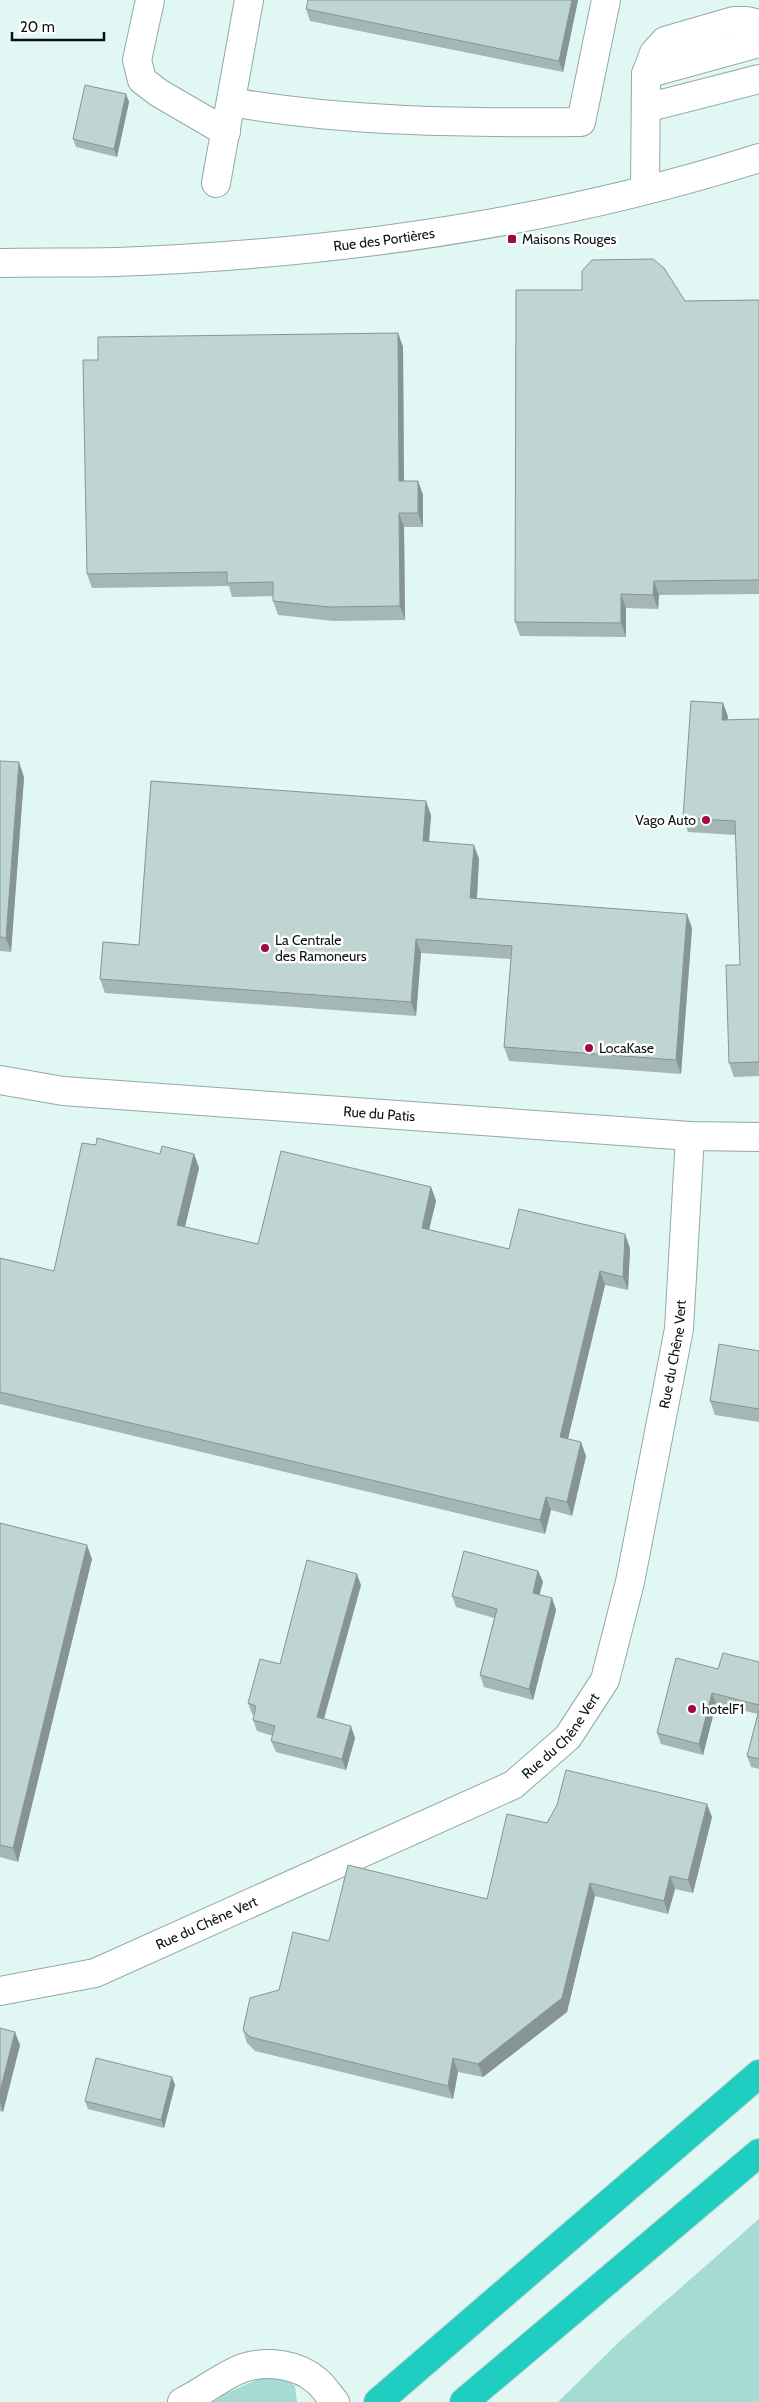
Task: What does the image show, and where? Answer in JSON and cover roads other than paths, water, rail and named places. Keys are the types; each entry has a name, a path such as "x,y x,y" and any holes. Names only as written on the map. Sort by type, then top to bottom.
{"highway":[{"path":"378,2402 759,2074"},
{"path":"464,2402 759,2153"}],"street":[{"path":"150,0 137,60 142,80 158,93 226,132"},
{"path":"216,184 249,0"},
{"path":"231,102 382,119 451,122 581,122 606,0"},
{"path":"645,190 646,74 654,53 665,41 734,21 747,21 759,24"},
{"path":"646,74 759,43"},
{"path":"646,108 759,79"},
{"name":"Rue des Portières","path":"5,256 115,262 204,258 381,240 470,228 645,190 759,158"},
{"name":"Rue du Patis","path":"0,1080 63,1090 690,1136 759,1137"},
{"name":"Rue du Chêne Vert","path":"0,1991 96,1973 114,1965 513,1785 568,1737 605,1680 630,1582 679,1328 690,1136"},
{"path":"182,2402 242,2368 261,2365 281,2365 299,2370 317,2381 335,2402"}],"place":[{"name":"Maisons Rouges","path":"512,239"},
{"name":"Vago Auto","path":"706,820"},
{"name":"La Centrale des Ramoneurs","path":"265,948"},
{"name":"LocaKase","path":"589,1048"},
{"name":"hotelF1","path":"692,1709"}]}
